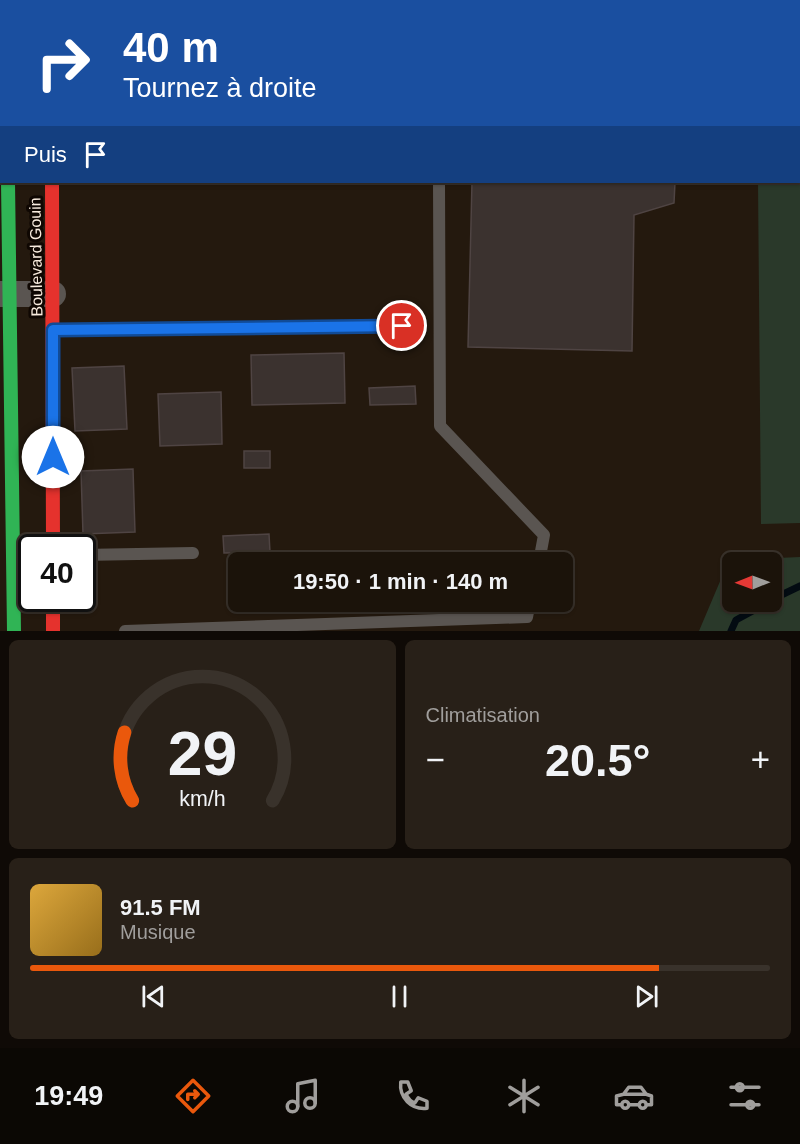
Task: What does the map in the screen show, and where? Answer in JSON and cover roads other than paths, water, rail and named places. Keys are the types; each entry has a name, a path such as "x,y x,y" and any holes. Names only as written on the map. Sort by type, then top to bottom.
{"street":[{"name":"Boulevard Gouin","path":"8,183 4,294 10,330 18,555 14,631"},
{"name":"Boulevard Gouin","path":"52,183 53,294 48,330 53,534"},
{"path":"4,294 53,294"},
{"path":"53,612 54,631"}],"lane":[{"path":"439,183 440,426 544,535 540,552"},
{"path":"48,330 402,326"},
{"path":"96,555 194,553"},
{"path":"125,631 527,617 528,612"}],"waterway":[{"path":"782,595 800,586"},
{"path":"731,631 736,620 751,612"}]}
